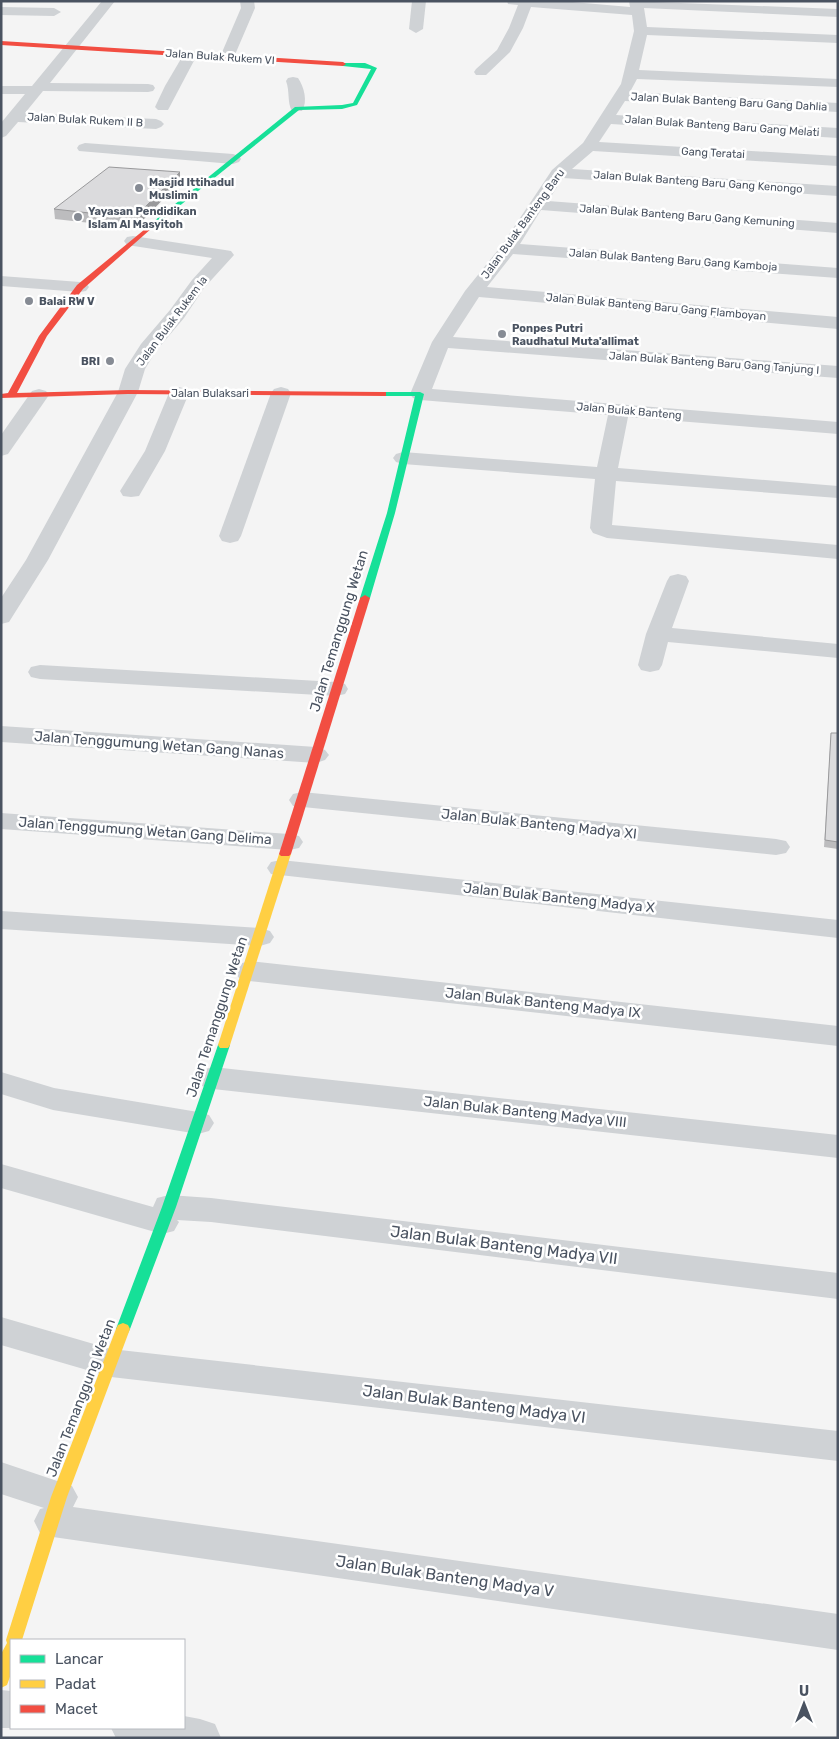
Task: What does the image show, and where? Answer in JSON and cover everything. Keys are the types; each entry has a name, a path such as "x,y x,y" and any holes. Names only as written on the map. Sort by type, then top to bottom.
{"street":[{"path":"1,133 109,1"},
{"path":"227,57 248,8 246,1"},
{"path":"416,29 418,1"},
{"path":"480,72 503,52 516,28 520,2 609,10 635,7 838,13"},
{"name":"Jalan Bulak Banteng Baru","path":"414,394 441,342 474,291 508,248 558,173 589,146 621,96 631,74 641,31 635,7"},
{"path":"1,11 54,12"},
{"path":"641,31 838,39"},
{"name":"Jalan Bulak Rukem VI","path":"1,43 369,66 374,68 355,104 342,107 297,108"},
{"path":"162,107 190,55"},
{"path":"631,74 838,83"},
{"path":"6,396 43,336 80,287 133,241 297,108 297,91 293,81"},
{"name":"Jalan Bulak Rukem II B","path":"1,90 148,88"},
{"name":"Jalan Bulak Banteng Baru Gang Dahlia","path":"621,96 838,108"},
{"name":"Jalan Bulak Rukem II B","path":"14,117 156,124"},
{"name":"Jalan Bulak Banteng Baru Gang Melati","path":"606,119 838,133"},
{"name":"Gang Teratai","path":"589,146 838,161"},
{"path":"84,148 233,159"},
{"name":"Jalan Bulak Banteng Baru Gang Kenongo","path":"558,173 838,191"},
{"name":"Jalan Bulak Banteng Baru Gang Kemuning","path":"535,205 838,228"},
{"name":"Jalan Bulak Rukem Ia","path":"1,617 37,560 128,392 135,368 148,348 177,314 198,284 225,255 133,241"},
{"name":"Jalan Bulak Banteng Baru Gang Kamboja","path":"508,248 838,273"},
{"path":"1,281 80,287"},
{"name":"Jalan Bulak Banteng Baru Gang Flamboyan","path":"474,291 838,323"},
{"name":"Jalan Bulak Banteng Baru Gang Tanjung I","path":"441,342 838,372"},
{"name":"Jalan Bulaksari","path":"6,396 128,392 414,394"},
{"path":"131,491 155,451 179,392"},
{"path":"230,536 281,393"},
{"name":"Jalan Bulak Banteng","path":"414,394 838,428"},
{"name":"Jalan Temanggung Wetan","path":"12,1632 35,1493 97,1359 153,1215 179,1120 213,1078 249,971 391,513 414,394"},
{"path":"1,450 39,395"},
{"path":"619,411 606,475 602,528 607,531 838,552"},
{"path":"403,458 838,492"},
{"path":"650,665 658,634 678,581"},
{"path":"658,634 838,652"},
{"path":"40,672 336,689"},
{"name":"Jalan Tenggumung Wetan Gang Nanas","path":"1,734 316,755"},
{"name":"Jalan Bulak Banteng Madya XI","path":"302,800 776,847"},
{"name":"Jalan Tenggumung Wetan Gang Delima","path":"1,820 289,842"},
{"name":"Jalan Bulak Banteng Madya X","path":"281,868 838,929"},
{"path":"1,920 260,937"},
{"name":"Jalan Bulak Banteng Madya IX","path":"249,971 838,1036"},
{"name":"Jalan Bulak Banteng Madya VIII","path":"213,1078 838,1147"},
{"path":"1,1083 52,1099 179,1120"},
{"name":"Jalan Bulak Banteng Madya VII","path":"1,1176 153,1215 211,1210 838,1286"},
{"name":"Jalan Bulak Banteng Madya VI","path":"1,1331 97,1359 838,1446"},
{"name":"Jalan Bulak Banteng Madya V","path":"35,1493 838,1632"},
{"name":"Jalan Temanggung Wetan","path":"1,1680 10,1641"},
{"path":"139,1729 200,1738"}],"building":[{"path":"109,167 180,172 134,218 54,209"},
{"path":"831,733 838,733 838,842 825,840"}],"traffic: fast":[{"path":"150,227 297,108 342,107 355,104 374,68 365,65 343,64"},
{"path":"365,598 391,513 420,394 383,394"},
{"path":"123,1329 169,1207 224,1045"}],"traffic: slow":[{"path":"224,1045 285,854"},
{"path":"14,1639 59,1497 123,1329"},
{"path":"1,1680 10,1652"}],"traffic: jam":[{"path":"1,43 343,64"},
{"path":"11,396 43,336 80,287 150,227"},
{"path":"1,396 128,392 383,394"},
{"path":"285,854 365,598"}],"place":[{"name":"Masjid Ittihadul Muslimin","path":"139,188"},
{"name":"Yayasan Pendidikan Islam Al Masyitoh","path":"78,217"},
{"name":"Balai RW V","path":"29,301"},
{"name":"Ponpes Putri Raudhatul Muta'allimat","path":"502,334"},
{"name":"BRI","path":"110,361"}]}
